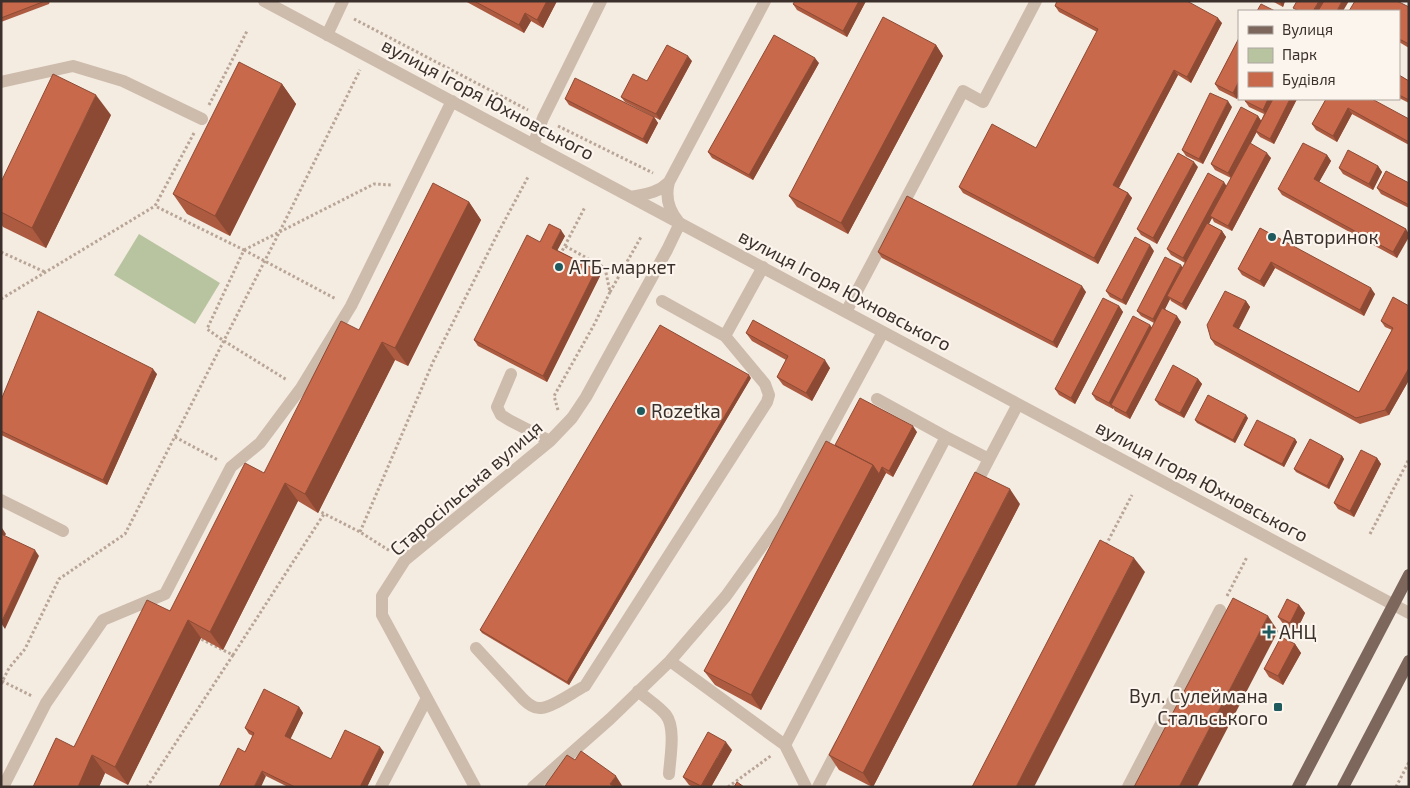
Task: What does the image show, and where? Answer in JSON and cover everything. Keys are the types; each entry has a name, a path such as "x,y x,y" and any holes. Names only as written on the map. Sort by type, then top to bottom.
{"main road":[{"path":"1298,787 1409,575"},
{"path":"1343,787 1409,661"}],"street":[{"name":"вулиця Ігоря Юхновського","path":"264,1 1409,613"},
{"path":"327,35 343,1"},
{"path":"533,145 543,118 601,1"},
{"path":"680,223 672,213 667,202 669,182 765,1"},
{"path":"846,312 963,91 982,102 1036,1"},
{"path":"1,82 73,66 124,80 202,119"},
{"path":"4,787 46,703 103,620 165,594 231,466 260,443 301,388 351,306 452,102"},
{"path":"631,197 652,193 669,182"},
{"name":"Старосільська вулиця","path":"475,787 382,615 382,596 405,560 550,441 562,428 586,397 680,223"},
{"path":"725,336 763,268"},
{"path":"476,648 530,706 539,709 548,706 585,686 767,402 769,395 765,384 725,336 662,301"},
{"path":"533,787 610,719 670,661 726,596 782,518 883,332"},
{"path":"511,374 497,407 501,415 550,441"},
{"path":"877,399 989,459"},
{"path":"966,503 1018,404"},
{"path":"785,745 946,436"},
{"path":"1,500 63,531"},
{"path":"1128,787 1220,610"},
{"path":"670,661 785,745 806,787"},
{"path":"638,691 662,711 670,723 669,774"},
{"path":"381,787 427,698"},
{"path":"818,787 846,734"}],"path":[{"path":"1,299 154,206 248,31"},
{"path":"46,703 2,682 9,668 25,649 59,579 126,534 367,56"},
{"path":"360,532 433,362 528,177"},
{"path":"301,388 224,341 208,329 244,250 374,184 410,186"},
{"path":"154,206 244,250 351,306"},
{"path":"560,256 584,207"},
{"path":"562,428 554,396 641,237"},
{"path":"565,246 604,268 610,292"},
{"path":"1,252 45,272"},
{"path":"175,437 231,466"},
{"path":"1370,534 1409,459"},
{"path":"1105,547 1132,495"},
{"path":"316,510 360,532 405,560"},
{"path":"147,787 324,514"},
{"path":"1220,610 1247,557"},
{"path":"189,633 233,655"},
{"path":"728,787 785,745"},
{"path":"1396,787 1409,762"}],"green space":[{"path":"139,234 220,283 195,324 114,275"}],"building":[{"path":"1,1 45,1 1,18"},
{"path":"474,1 547,1 537,20 525,13 519,25"},
{"path":"795,1 859,1 843,31 793,4"},
{"path":"1057,1 1187,1 1218,18 1187,77 1174,70 1113,185 1128,193 1094,258 959,187 992,124 1036,148 1098,29 1055,6"},
{"path":"1297,1 1319,1 1314,10 1297,10 1293,8"},
{"path":"1324,1 1342,1 1338,10 1319,10"},
{"path":"1355,1 1397,1 1409,7 1409,44 1400,40 1400,10 1350,10"},
{"path":"1261,4 1273,10 1258,10"},
{"path":"883,17 936,45 841,223 789,196"},
{"path":"774,35 815,58 749,175 708,152"},
{"path":"1238,40 1238,83 1233,93 1215,84"},
{"path":"667,45 688,56 656,114 621,97 633,74 647,81"},
{"path":"239,62 282,84 215,216 173,194"},
{"path":"53,74 96,95 32,228 1,212 1,182"},
{"path":"1400,76 1409,81 1409,100 1400,96"},
{"path":"575,78 654,117 643,139 565,99"},
{"path":"1210,93 1228,101 1199,159 1182,150"},
{"path":"1246,100 1268,100 1263,110"},
{"path":"1272,100 1290,100 1270,139 1256,131"},
{"path":"1325,100 1374,100 1409,119 1409,142 1348,108 1333,136 1312,124"},
{"path":"1241,107 1258,116 1228,173 1211,164"},
{"path":"1250,143 1267,153 1228,226 1210,216"},
{"path":"1303,143 1327,155 1314,179 1406,229 1393,252 1278,189"},
{"path":"1348,150 1378,166 1369,184 1339,168"},
{"path":"1178,153 1194,162 1153,238 1137,229"},
{"path":"1386,171 1409,183 1409,205 1377,188"},
{"path":"1208,173 1224,182 1183,258 1167,249"},
{"path":"433,183 469,202 395,348 382,342 305,494 285,483 210,632 188,620 115,767 92,755 78,787 33,787 56,738 74,747 147,600 170,611 245,463 264,473 341,321 359,330"},
{"path":"907,196 1082,286 1053,342 878,252"},
{"path":"1207,223 1222,231 1182,304 1167,296"},
{"path":"549,224 561,230 552,248 596,270 543,376 474,340 527,235 540,242"},
{"path":"1260,228 1371,288 1360,310 1271,262 1260,281 1238,269"},
{"path":"1135,237 1150,245 1122,300 1106,291"},
{"path":"1165,257 1181,265 1153,319 1137,311"},
{"path":"1225,291 1246,301 1233,326 1359,392 1393,328 1381,321 1393,297 1409,306 1409,368 1385,410 1356,418 1211,339 1207,325"},
{"path":"1103,298 1119,306 1071,398 1055,389"},
{"path":"1162,308 1177,316 1126,413 1111,405"},
{"path":"38,311 153,369 103,480 1,431 1,400"},
{"path":"1133,316 1150,325 1109,403 1092,394"},
{"path":"753,320 825,360 806,393 777,377 788,356 746,333"},
{"path":"660,325 749,375 567,682 480,630"},
{"path":"1173,365 1198,379 1180,413 1155,400"},
{"path":"1208,395 1246,415 1233,440 1195,420"},
{"path":"860,398 913,426 889,471 882,467 879,474 873,465 835,445"},
{"path":"1257,420 1295,439 1282,464 1244,445"},
{"path":"1310,439 1342,456 1327,486 1294,469"},
{"path":"826,441 873,465 751,695 704,671"},
{"path":"1361,450 1377,458 1350,511 1334,503"},
{"path":"975,472 1010,489 863,773 829,755"},
{"path":"1,534 35,550 1,623"},
{"path":"1100,540 1134,558 1016,787 972,787"},
{"path":"1233,598 1268,616 1179,787 1134,787"},
{"path":"1287,599 1299,605 1290,623 1278,617"},
{"path":"1281,637 1295,644 1278,676 1264,669"},
{"path":"264,689 299,707 285,736 331,759 345,730 380,747 360,787 295,787 262,771 254,787 219,787 238,748 245,752 254,733 245,728"},
{"path":"708,732 726,742 701,786 683,777"},
{"path":"581,751 616,776 610,784 615,787 545,786 567,755 575,760"},
{"path":"737,782 744,787 734,787"}],"place":[{"name":"Авторинок","path":"1272,237"},
{"name":"АТБ-маркет","path":"559,267"},
{"name":"Rozetka","path":"641,411"},
{"name":"АНЦ","path":"1269,632"},
{"name":"Вул. Сулеймана Стальського","path":"1278,707"}]}
